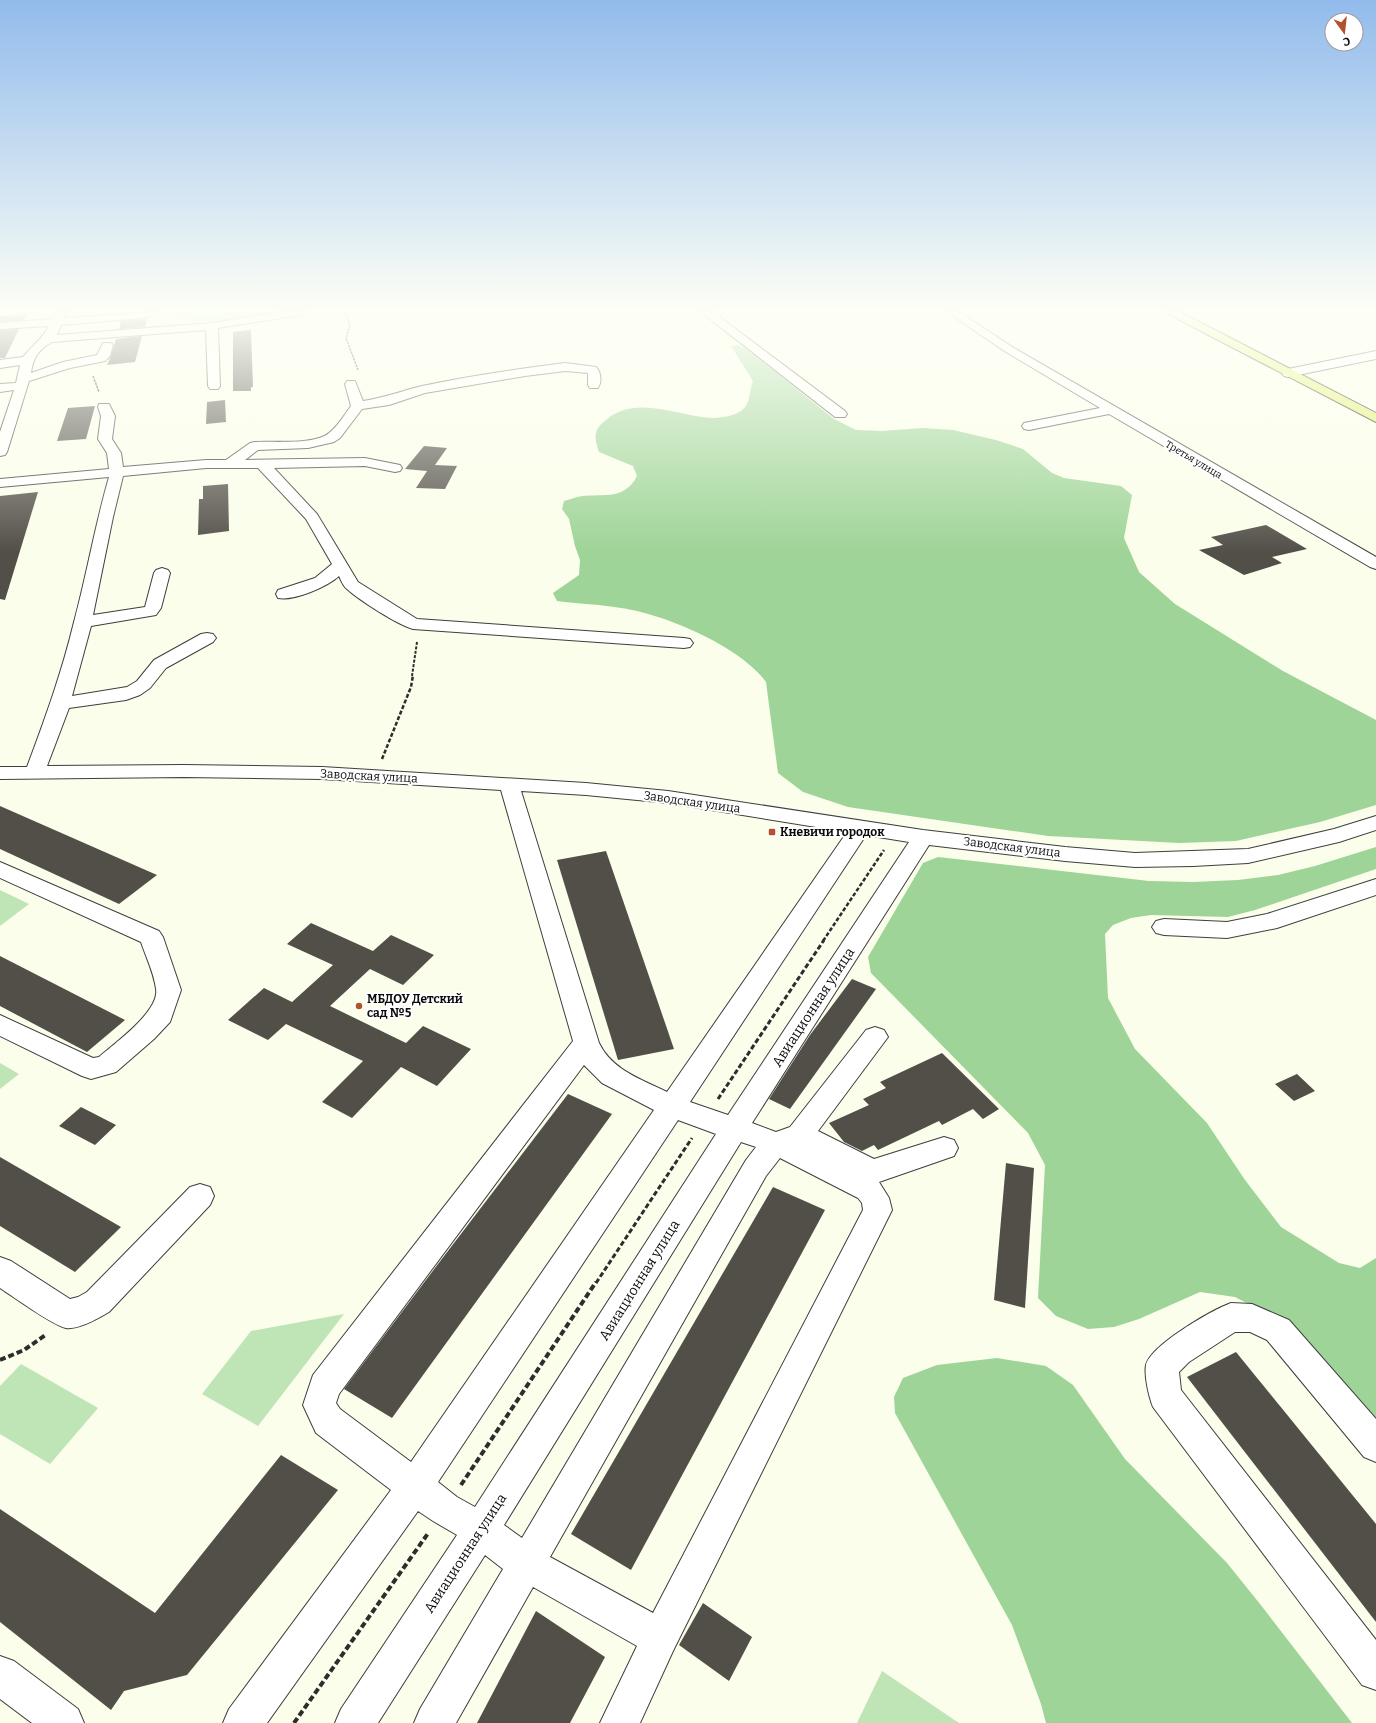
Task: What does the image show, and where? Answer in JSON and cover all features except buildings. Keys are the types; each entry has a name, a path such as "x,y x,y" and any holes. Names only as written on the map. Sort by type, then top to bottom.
{"main road":[{"path":"1326,392 1376,418"}],"street":[{"path":"0,452 20,392"},
{"path":"354,392 358,406"},
{"path":"231,463 255,446 308,444 329,439 335,435 358,406 384,402 415,392"},
{"path":"812,392 840,414"},
{"name":"Третья улица","path":"1081,392 1376,564"},
{"path":"35,773 61,703 83,622 105,517 117,473 114,453 106,439 108,416 104,407"},
{"path":"1029,426 1111,410"},
{"path":"0,483 117,473 162,467 231,463 262,464 365,462 395,468"},
{"path":"262,464 312,517 352,585 395,614 414,624 684,643"},
{"path":"284,594 319,584 326,580 340,565"},
{"path":"83,622 150,611 153,608 162,573"},
{"path":"61,703 126,694 136,691 146,683 152,673 160,665 207,638"},
{"name":"Заводская улица","path":"0,774 184,771 373,776 509,784 668,797 910,835 1065,854 1135,860 1248,856 1340,835 1376,823"},
{"path":"509,784 586,1043 594,1059 611,1076 672,1107 719,1124 788,1139 872,1172 944,1148"},
{"path":"242,1723 415,1486 861,828"},
{"name":"Авиационная улица","path":"355,1723 481,1530 719,1124 910,835"},
{"path":"0,869 150,937 169,990 161,1015 145,1032 107,1065 91,1069 0,1025"},
{"path":"1164,928 1227,930 1269,922 1376,887"},
{"path":"434,1723 756,1168 788,1139 875,1037"},
{"path":"586,1043 325,1386 318,1405 328,1421 445,1509 481,1530 526,1564 660,1638"},
{"path":"620,1723 660,1638 878,1210 875,1198 868,1189 788,1139"},
{"path":"0,1271 67,1314 84,1310 98,1302 200,1196"},
{"path":"1376,1445 1278,1330 1252,1318 1231,1317 1178,1351 1162,1366 1165,1396 1376,1672"},
{"path":"0,1675 64,1723"}],"path":[{"path":"99,392 104,407"},
{"path":"373,776 384,755 411,687 418,636 414,624"},
{"path":"294,1723 719,1124 910,835"},
{"path":"0,1360 24,1350 53,1330 67,1314"}],"green space":[{"path":"750,392 801,392 834,419 856,430 882,431 923,428 953,430 996,440 1023,449 1052,473 1064,478 1121,486 1132,495 1124,538 1139,572 1175,604 1283,671 1376,720 1376,805 1320,822 1236,841 1179,843 1048,836 848,807 803,792 778,773 766,682 754,669 738,656 720,644 700,634 658,617 639,611 557,601 553,593 579,575 580,560 575,546 569,519 562,509 564,501 577,497 610,495 618,493 625,490 637,476 633,466 599,452 596,442 596,434 599,427 606,420 617,412 630,408 643,407 719,418 741,411 747,405"},
{"path":"1376,847 1376,869 1255,910 1228,917 1151,915 1131,918 1113,925 1105,934 1108,998 1135,1049 1207,1123 1245,1180 1281,1227 1339,1263 1360,1268 1376,1258 1376,1442 1262,1311 1235,1297 1200,1292 1139,1319 1114,1327 1088,1329 1056,1316 1038,1298 1045,1165 1028,1133 871,973 868,957 923,863 938,857 1149,881 1193,882 1238,880 1278,875 1315,866"},
{"path":"0,890 29,904 0,926"},
{"path":"0,1063 19,1074 0,1089"},
{"path":"344,1314 258,1426 202,1394 251,1331"},
{"path":"997,1358 1046,1366 1073,1385 1125,1459 1227,1563 1352,1723 1046,1723 1041,1704 1012,1625 895,1413 894,1397 903,1378 937,1365"},
{"path":"21,1364 98,1408 50,1464 0,1434 0,1386"},
{"path":"882,1671 959,1723 857,1723"}],"place":[{"name":"Кневичи городок","path":"772,832"},
{"name":"МБДОУ Детский сад №5","path":"359,1006"}]}
